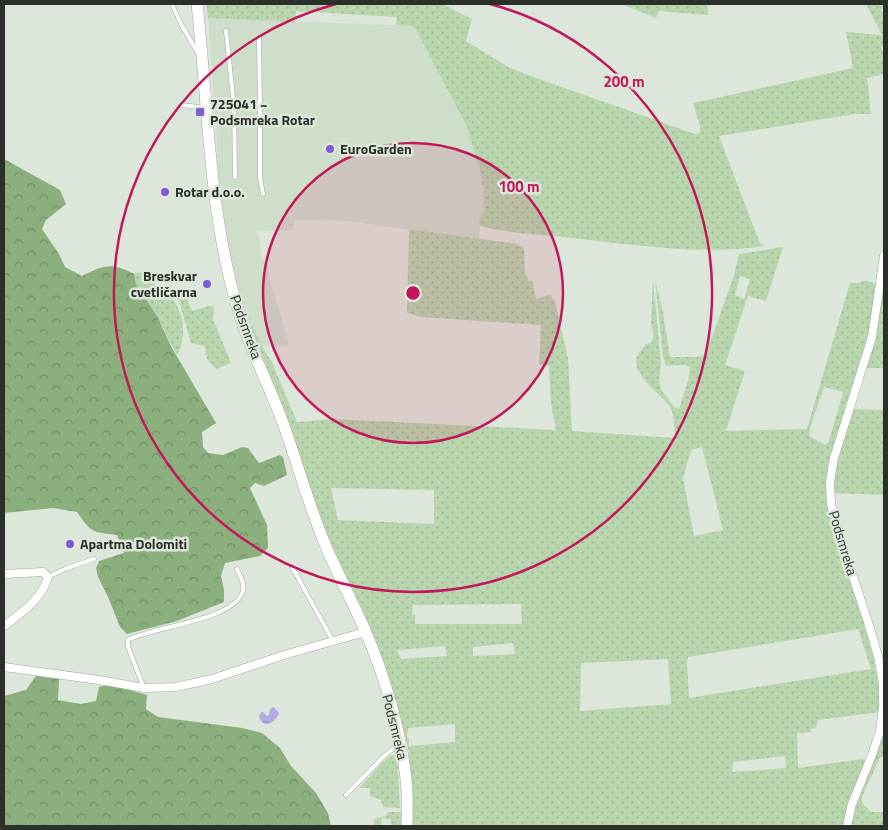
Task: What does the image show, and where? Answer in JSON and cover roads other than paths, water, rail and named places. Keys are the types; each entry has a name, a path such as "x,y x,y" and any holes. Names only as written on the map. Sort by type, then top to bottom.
{"street":[{"name":"Podsmreka","path":"197,4 204,66 212,181 229,281 249,340 284,425 313,512 365,632 381,674 400,742 406,781 407,826"},
{"name":"Podsmreka","path":"847,826 852,804 880,731 883,683 871,630 837,528 831,504 830,482 834,458 872,338 884,256"},
{"path":"4,574 44,572 48,577 42,590 23,612 4,626"},
{"path":"4,667 144,688 176,687 365,632"}],"lane":[{"path":"172,4 204,66"},
{"path":"226,31 234,106 235,177"},
{"path":"259,38 260,178 263,194"},
{"path":"180,105 207,108 260,105"},
{"path":"48,577 67,568 94,560"},
{"path":"292,567 333,641"},
{"path":"144,688 128,647 128,640 216,614 231,605 244,591 237,569"},
{"path":"346,795 400,742"}],"water":[{"path":"274,707 279,713 275,720 269,724 263,723 259,716 261,712 267,716 270,709"}],"place":[{"name":"725041 ~ Podsmreka Rotar","path":"200,112"},
{"name":"EuroGarden","path":"330,149"},
{"name":"Rotar d.o.o.","path":"165,192"},
{"name":"Breskvar cvetličarna","path":"207,284"},
{"name":"Apartma Dolomiti","path":"70,544"}]}
